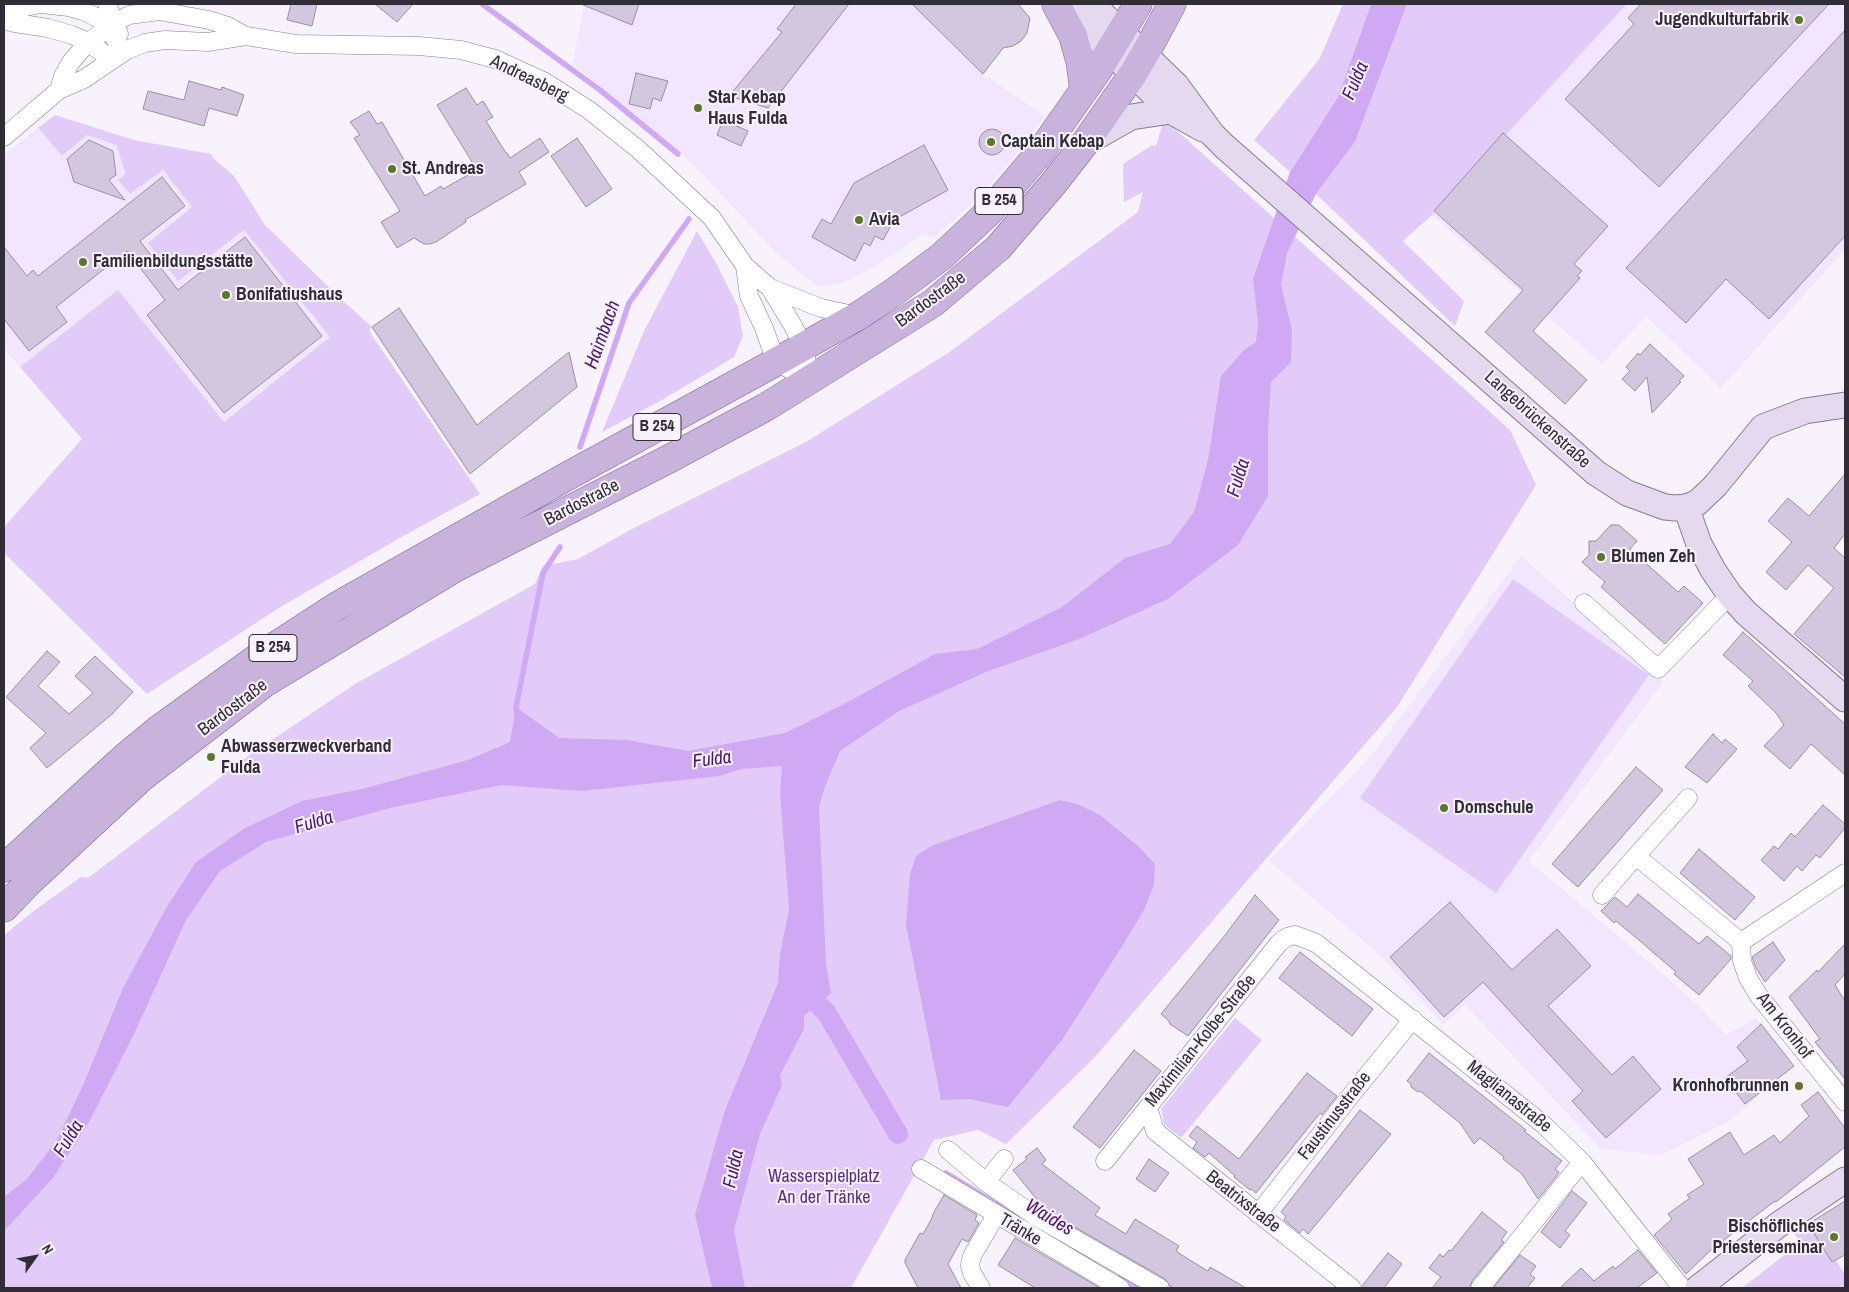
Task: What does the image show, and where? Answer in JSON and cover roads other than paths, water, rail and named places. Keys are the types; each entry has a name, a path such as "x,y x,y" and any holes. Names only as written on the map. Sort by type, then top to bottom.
{"main road":[{"path":"1056,4 1073,36 1080,61 1084,90"},
{"path":"1062,4 1115,41 1138,65"},
{"path":"1092,4 1115,41"},
{"name":"B 254","path":"1115,41 1138,4"},
{"name":"Bardostraße","path":"4,908 31,880 141,778 266,682 454,568 665,461 766,407 933,303 998,248 1085,143 1138,65 1172,4"},
{"name":"Bardostraße","path":"4,868 125,757 159,729 257,658 337,606 598,459 804,347 858,316 894,292 942,256 991,210 1042,151 1115,41"},
{"name":"Langebrückenstraße","path":"1138,65 1171,111 1218,140 1611,484 1627,493 1665,507 1686,507"},
{"name":"Langebrückenstraße","path":"1138,65 1176,85 1218,140"},
{"path":"1085,143 1131,117 1171,111"},
{"path":"1845,405 1805,411 1763,426 1706,496 1697,503 1686,507 1699,544 1713,570 1730,595 1753,620 1845,699"},
{"path":"1698,1288 1778,1225 1845,1180"}],"street":[{"path":"4,11 41,4 84,11 111,26"},
{"path":"107,4 111,26 124,52"},
{"path":"4,137 59,90 84,79 124,52 131,9"},
{"name":"Andreasberg","path":"59,90 63,76 71,62 88,42 131,9 160,11 210,20 228,26 246,36"},
{"path":"4,20 48,28 124,52"},
{"name":"Andreasberg","path":"124,52 157,41 208,42 246,36 296,44 419,46 461,50 495,59 536,78 589,110 638,149 712,218 745,266 770,288 792,324 804,347 810,380"},
{"name":"Andreasberg","path":"745,266 749,296 764,328 776,362"},
{"name":"Andreasberg","path":"770,288 821,308 858,316"},
{"path":"776,362 810,380"},
{"path":"1584,603 1658,669 1730,595"},
{"path":"1602,895 1688,798"},
{"path":"1636,856 1741,942 1845,873"},
{"name":"Maximilian-Kolbe-Straße","path":"1105,1161 1279,943 1287,937 1295,935 1306,938"},
{"name":"Maglianastraße","path":"1306,938 1316,943 1413,1019 1544,1125 1582,1162 1682,1288"},
{"name":"Am Kronhof","path":"1741,942 1742,961 1748,978 1759,996 1845,1102"},
{"name":"Faustinusstraße","path":"1258,1214 1413,1019"},
{"name":"Beatrixstraße","path":"1148,1106 1155,1132 1352,1288"},
{"name":"Tränke","path":"948,1150 986,1182 1035,1216 1160,1288"},
{"path":"986,1182 1004,1159"},
{"path":"1480,1288 1582,1162"},
{"name":"Tränke","path":"921,1169 996,1216 1120,1288"},
{"path":"981,1288 972,1273 970,1265 972,1256 996,1216"}],"water":[{"name":"Fulda","path":"1371,4 1407,4 1355,142 1316,194 1287,253 1281,285 1292,330 1291,362 1271,382 1268,429 1268,496 1238,545 1168,599 1079,639 986,672 899,711 840,751 825,786 819,807 826,964 831,993 804,1016 804,1029 780,1075 782,1085 760,1134 734,1230 745,1288 712,1288 695,1215 725,1110 778,983 780,954 789,909 780,794 782,766 741,769 719,776 582,791 501,785 390,808 266,842 220,871 186,920 134,1034 89,1122 53,1178 4,1231 4,1197 27,1179 57,1140 84,1083 123,988 165,910 196,862 245,828 302,801 362,789 468,760 510,742 516,707 559,738 627,740 688,751 785,733 846,703 935,654 977,649 1062,607 1125,558 1170,544 1194,512 1208,460 1221,376 1245,349 1256,342 1258,323 1253,279 1290,172 1338,97"},
{"path":"1060,800 1077,804 1100,815 1138,846 1155,864 1154,884 1144,910 1062,1040 1008,1107 969,1099 941,1100 906,925 910,874 916,856 931,846"}],"waterway":[{"name":"Haimbach","path":"482,4 600,90 678,154"},
{"name":"Haimbach","path":"580,447 629,303 689,219"},
{"name":"Haimbach","path":"517,715 516,707 543,573 560,547"},
{"path":"798,986 826,1012 898,1134"},
{"name":"Waides","path":"946,1173 1071,1249"},
{"name":"Waides","path":"1120,1278 1137,1288"}],"place":[{"name":"Jugendkulturfabrik","path":"1799,20"},
{"name":"Star Kebap Haus Fulda","path":"698,108"},
{"name":"Captain Kebap","path":"991,142"},
{"name":"St. Andreas","path":"392,169"},
{"name":"Avia","path":"859,220"},
{"name":"Familienbildungsstätte","path":"83,262"},
{"name":"Bonifatiushaus","path":"226,295"},
{"name":"Blumen Zeh","path":"1601,557"},
{"name":"Abwasserzweckverband Fulda","path":"211,757"},
{"name":"Domschule","path":"1444,808"},
{"name":"Kronhofbrunnen","path":"1799,1086"},
{"name":"Bischöfliches Priesterseminar","path":"1834,1237"}],"park label":[{"name":"Wasserspielplatz An der Tränke","path":"824,1187"}]}
